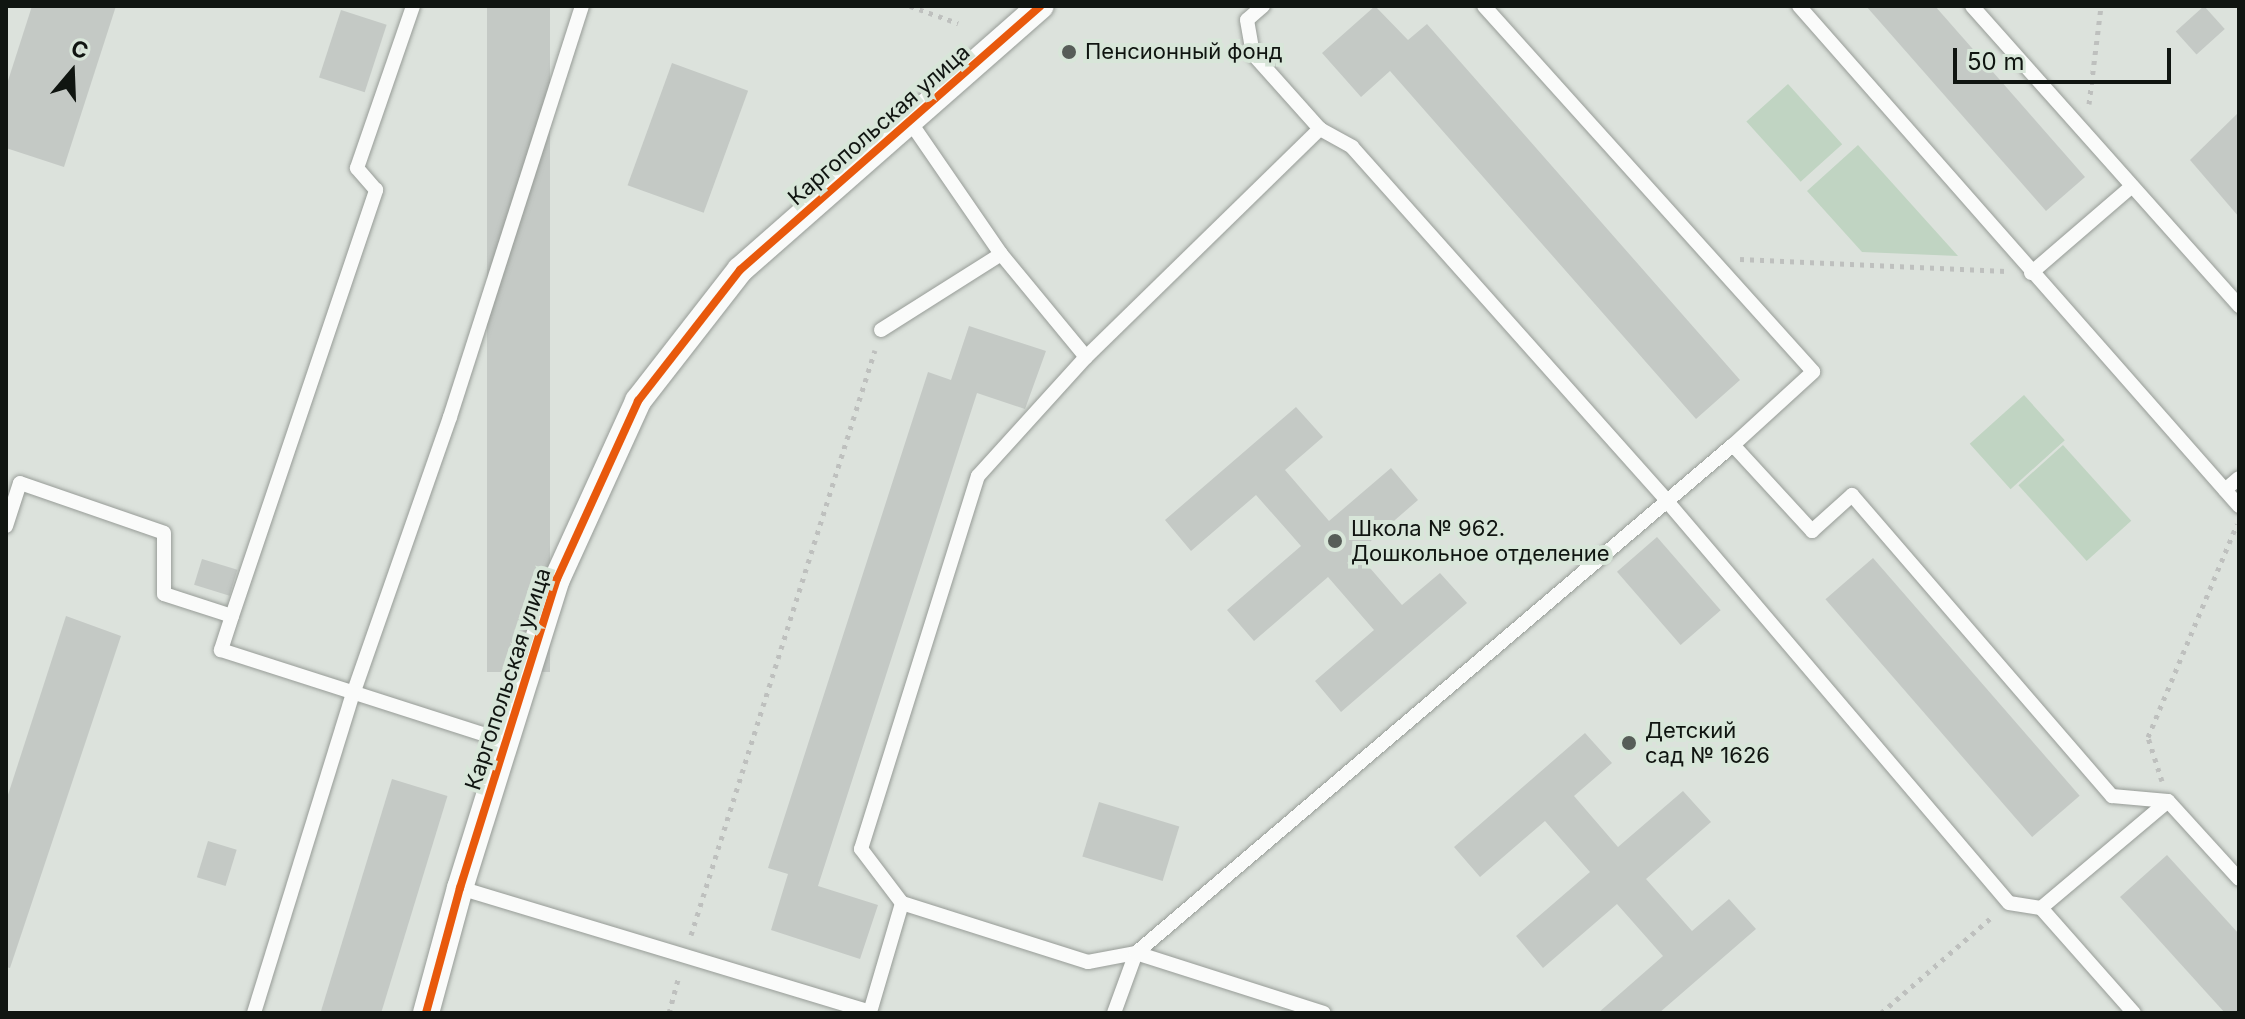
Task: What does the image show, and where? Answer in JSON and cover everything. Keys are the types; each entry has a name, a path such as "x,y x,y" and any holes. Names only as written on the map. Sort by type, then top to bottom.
{"street":[{"name":"Каргопольская улица","path":"426,1013 460,888 557,579 638,401 740,270 911,123 1040,6"}],"lane":[{"path":"413,6 357,168 376,190 221,650 508,742"},
{"path":"254,1013 353,694 450,417 582,6"},
{"path":"1263,6 1247,20 1253,54 1320,129 1352,147 1666,500 2009,903 2041,908 2134,1013"},
{"path":"1114,1013 1136,953 1733,445 1813,372 1484,6"},
{"path":"1799,6 2239,506"},
{"path":"1972,6 2239,306"},
{"path":"911,123 1001,254 1086,357"},
{"path":"1320,129 1086,357 978,476 861,849 902,903 1088,962 1136,953 1324,1013"},
{"path":"2031,273 2132,186"},
{"path":"881,330 1001,254"},
{"path":"1733,445 1812,531 1852,495 2112,796 2168,801 2239,879"},
{"path":"2225,490 2239,478"},
{"path":"6,526 13,481 164,533 164,594 232,616"},
{"path":"2041,908 2168,801"},
{"path":"460,888 685,953 870,1012 902,903"}],"path":[{"path":"910,6 958,23"},
{"path":"2085,133 2101,6"},
{"path":"1710,257 2031,273"},
{"path":"669,1013 685,953 881,330"},
{"path":"2168,801 2148,737 2239,519"},
{"path":"1881,1013 2009,903"}],"green space":[{"path":"1788,84 1842,144 1801,182 1746,121"},
{"path":"1858,145 1958,256 1862,252 1807,191"},
{"path":"2024,395 2065,440 2011,489 1970,444"},
{"path":"2063,445 2131,521 2087,561 2018,485"}],"building":[{"path":"32,6 116,6 64,167 6,148 6,87"},
{"path":"487,6 550,6 550,672 487,672"},
{"path":"1375,6 1408,40 1427,24 1740,380 1696,419 1390,71 1361,97 1322,53"},
{"path":"1866,6 1935,6 2085,177 2046,211"},
{"path":"2204,6 2225,29 2197,54 2176,31"},
{"path":"341,10 387,25 365,92 319,78"},
{"path":"672,63 748,91 704,213 628,185"},
{"path":"2239,112 2239,217 2190,160"},
{"path":"969,326 1046,351 1025,409 977,393 818,886 878,905 860,959 771,930 788,874 768,868 928,372 951,380"},
{"path":"1296,407 1323,437 1285,470 1329,521 1391,468 1418,500 1357,553 1402,605 1440,573 1467,603 1341,712 1315,681 1374,630 1328,577 1254,641 1227,610 1301,546 1256,495 1191,551 1165,520"},
{"path":"1657,537 1721,610 1681,645 1617,572"},
{"path":"1873,558 2080,796 2032,837 1825,599"},
{"path":"202,559 237,570 229,596 194,585"},
{"path":"66,616 121,636 10,968 6,967 6,801"},
{"path":"1585,733 1612,763 1574,796 1618,847 1683,791 1711,822 1646,879 1692,931 1729,899 1756,929 1659,1013 1598,1013 1663,956 1617,904 1543,968 1516,936 1590,872 1545,821 1480,877 1454,847"},
{"path":"392,779 447,796 381,1013 320,1013"},
{"path":"1099,802 1179,827 1163,881 1082,857"},
{"path":"208,841 237,850 226,886 197,877"},
{"path":"2167,855 2239,934 2239,1013 2225,1013 2120,897"}],"cycle path":[{"path":"426,1013 460,888 557,579 638,401 740,270 1040,6"}],"place":[{"name":"Пенсионный фонд","path":"1069,52"},
{"name":"Школа № 962. Дошкольное отделение","path":"1335,541"},
{"name":"Детский сад № 1626","path":"1629,743"}]}
